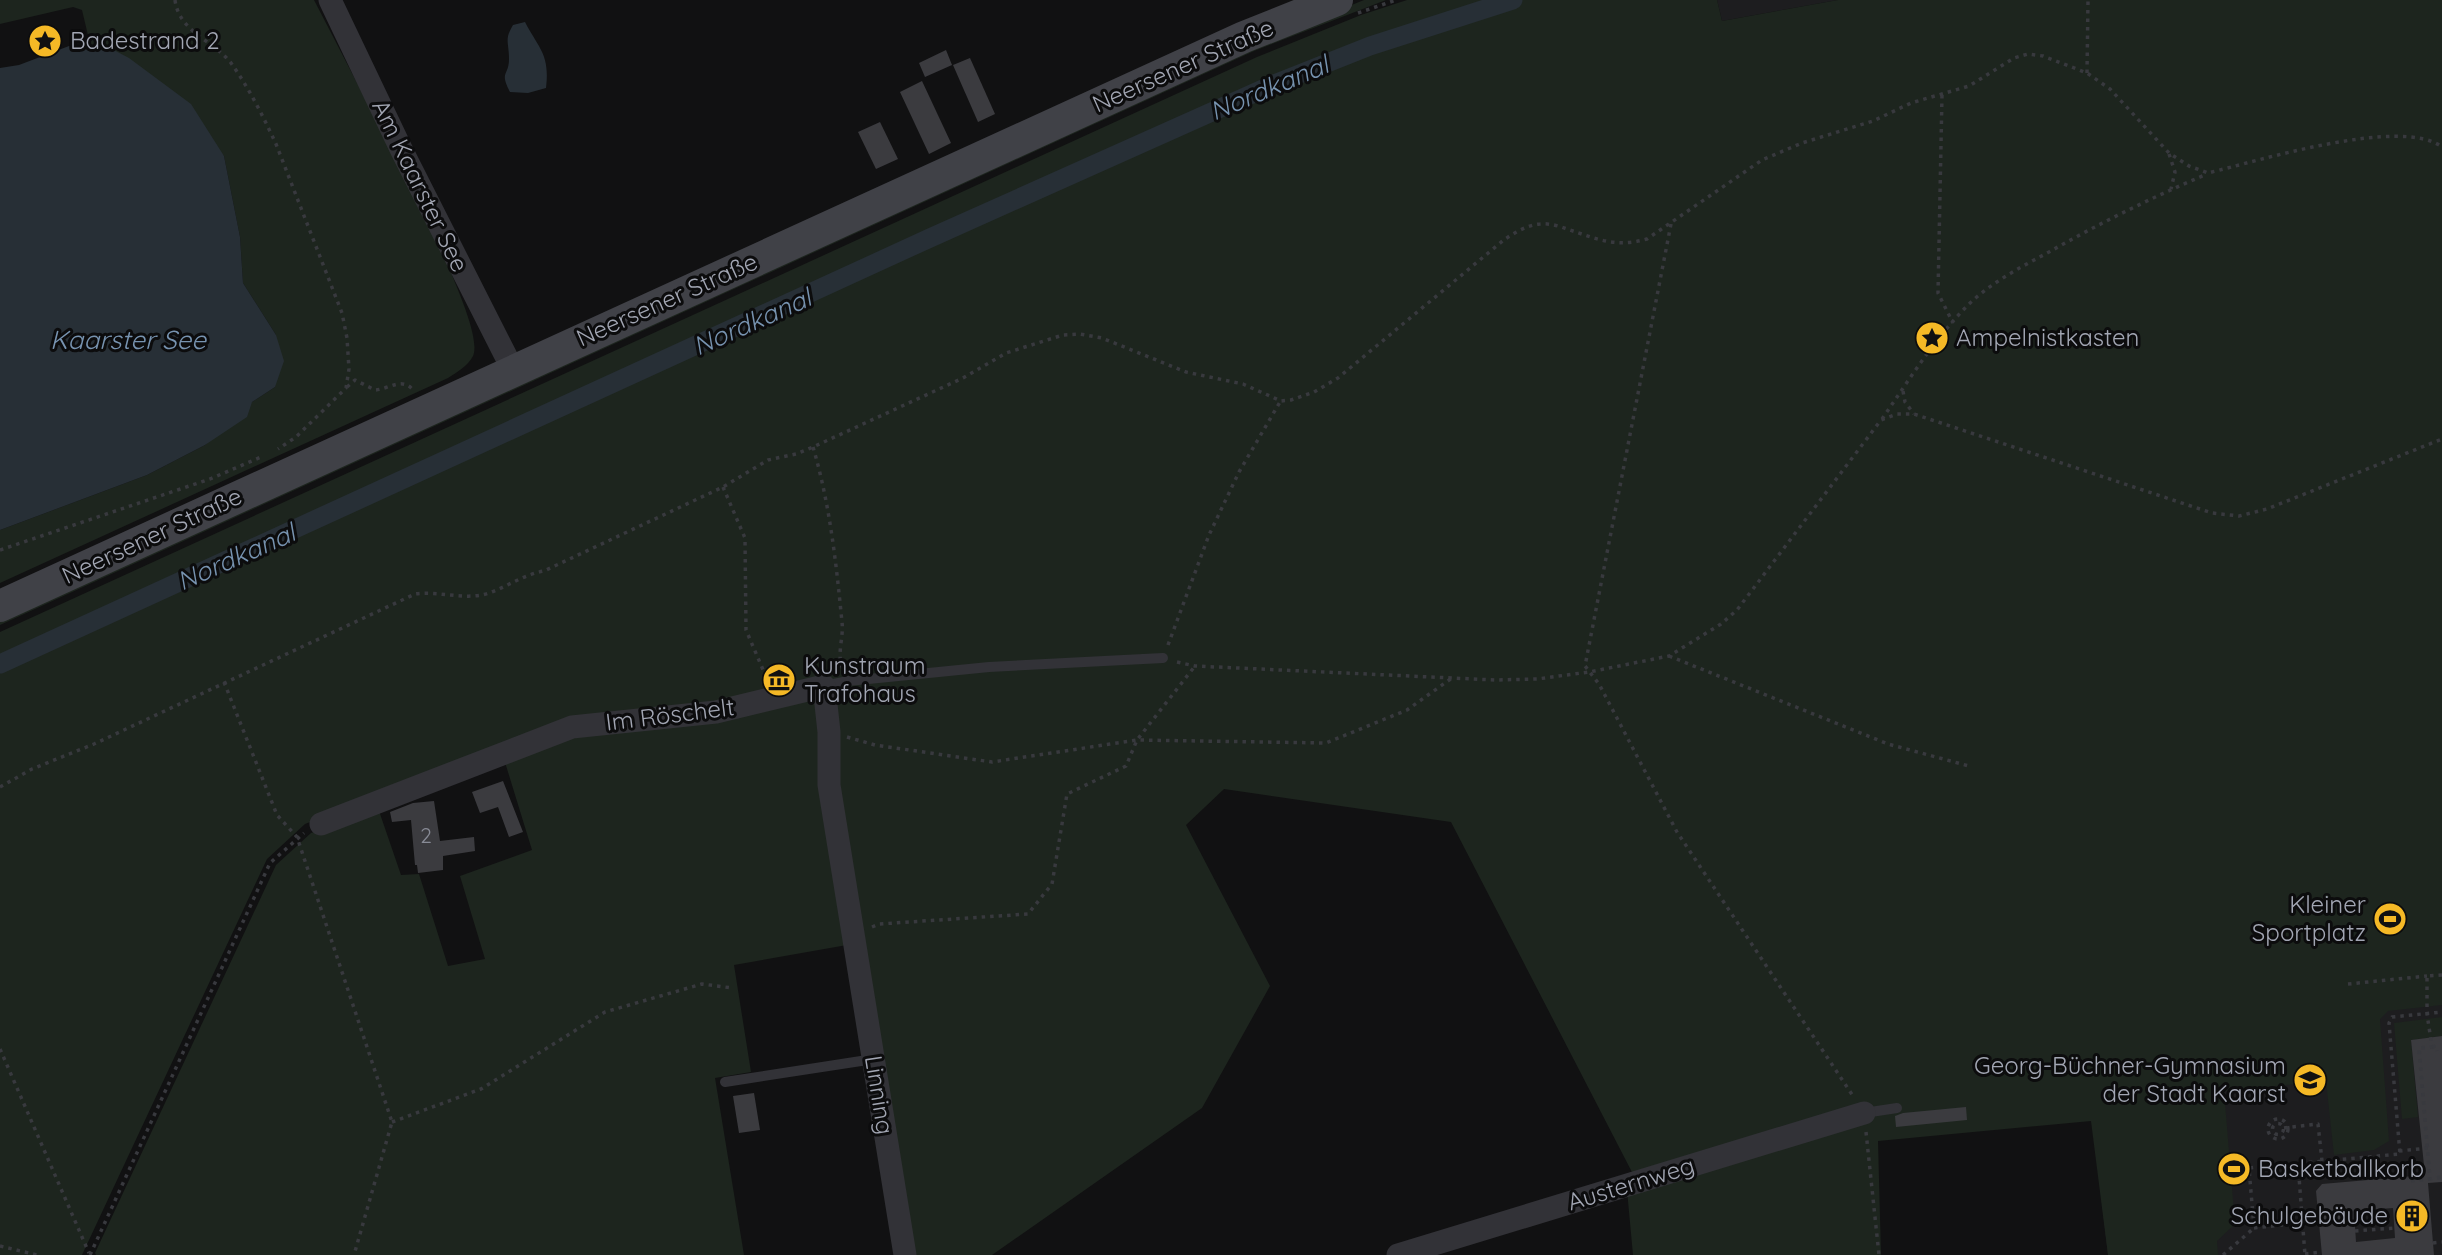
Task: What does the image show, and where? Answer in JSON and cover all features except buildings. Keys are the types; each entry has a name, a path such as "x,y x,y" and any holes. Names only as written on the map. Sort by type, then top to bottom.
{"main road":[{"name":"Neersener Straße","path":"0,606 1244,37 1336,0"}],"street":[{"name":"Am Kaarster See","path":"330,0 513,370"},
{"name":"Im Röschelt","path":"321,824 572,727 716,712 824,686"},
{"path":"824,686 829,785 854,936"},
{"name":"Linning","path":"854,936 905,1255"},
{"name":"Austernweg","path":"1398,1255 1864,1113"}],"lane":[{"path":"824,686 848,681 989,667 1163,658"},
{"path":"725,1082 874,1059"},
{"path":"1864,1113 1897,1108"}],"path":[{"path":"175,0 177,11 186,24 229,62 271,132 342,313 349,369 346,388"},
{"path":"2087,73 2088,0"},
{"path":"93,37 96,48"},
{"path":"0,787 32,769 94,744 415,594 433,592 465,597 484,594 527,574 544,571 723,487 768,460 813,447 963,378 1006,352 1063,335 1080,334 1102,338 1186,372 1243,384 1280,401 1314,392 1338,378 1505,239 1522,229 1540,223 1555,225 1609,243 1629,244 1647,239 1762,160 1802,143 1873,121 1911,103 1969,86 2014,58 2028,54 2043,56 2087,73 2110,89 2169,153 2189,166 2208,173"},
{"path":"1942,95 1938,293 1953,323"},
{"path":"1280,401 1239,472 1209,535 1163,658 1195,666 1452,678 1537,679 1669,656 1721,624 1737,610 1953,323 1970,303 2006,276 2094,227 2208,173 2334,143 2372,138 2417,137 2442,147"},
{"path":"2169,153 2175,172 2171,189"},
{"path":"1671,224 1585,666 1599,684 1677,832 1864,1113 1879,1255"},
{"path":"349,369 355,380 374,390 405,383 411,387 427,410"},
{"path":"0,551 210,479 279,449 355,380"},
{"path":"1903,389 1905,402 1914,414"},
{"path":"1881,420 1897,414 1914,414 2212,513 2239,516 2267,509 2442,439"},
{"path":"813,447 824,485 834,544 843,632 839,661 848,681"},
{"path":"723,487 745,538 746,630 775,698"},
{"path":"1669,656 1888,744 1969,766"},
{"path":"854,936 878,924 1028,914 1052,884 1067,794 1126,766 1137,740 1195,666"},
{"path":"828,732 875,746 992,762 1137,740 1326,743 1407,710 1452,678"},
{"path":"224,682 277,816 297,837 392,1122 354,1255"},
{"path":"90,1254 270,863 297,837 321,824"},
{"path":"2347,984 2442,975"},
{"path":"2427,976 2427,1014 2432,1047"},
{"path":"392,1122 481,1089 605,1012 702,984 732,988"},
{"path":"2254,1228 2249,1168 2400,1154 2389,1023 2392,1017 2442,1012"},
{"path":"2430,1179 2419,1048 2436,1046 2437,1051"},
{"path":"0,1049 90,1254"},
{"path":"2274,1119 2284,1120 2286,1127 2288,1132 2281,1138 2274,1138 2269,1132 2269,1125 2274,1119"},
{"path":"2286,1127 2318,1124 2322,1162"},
{"path":"2399,1151 2428,1148"},
{"path":"2298,1164 2305,1254 2322,1252"},
{"path":"2411,1181 2442,1177"},
{"path":"2223,1255 2254,1228 2319,1221"},
{"path":"2356,1231 2395,1228"},
{"path":"2433,1243 2442,1242"},
{"path":"0,1246 37,1255"},
{"path":"10,1255 13,1249"}],"shaded area":[{"path":"0,0 314,0 439,241 468,317 474,346 471,360 448,378 0,583 0,530 147,475 205,445 252,402 275,387 276,335 243,283 240,237 224,156 110,48 91,48 82,10 73,7 0,24"},
{"path":"1364,0 1386,0 1254,51 0,625 0,617 1251,46"},
{"path":"1407,0 1717,0 1722,21 1838,0 2442,0 2442,1005 2388,1011 2380,1019 2389,1141 2374,1150 2334,1155 2326,1081 2224,1091 2235,1224 2217,1241 2218,1255 2108,1255 2091,1121 1878,1141 1881,1255 1633,1255 1627,1190 1634,1176 1451,822 1224,789 1186,825 1270,986 1202,1108 992,1255 913,1255 847,945 734,965 751,1072 715,1078 744,1255 96,1255 276,865 311,833 378,808 401,875 419,874 448,966 485,959 460,876 532,850 504,759 572,734 715,706 571,722 305,824 267,859 82,1255 0,1255 0,632 1257,57 1361,15"},
{"path":"1717,0 1838,0 1722,21"},
{"name":"Georg-Büchner-Gymnasium der Stadt Kaarst","path":"2442,805 2442,1255 2108,1255 2099,1179 2259,981"},
{"path":"2442,1017 2442,1036 2411,1040 2418,1117 2402,1119 2394,1023"}],"water":[{"path":"525,22 545,59 546,88 528,93 510,92 505,77 509,64 508,38 513,25"},
{"name":"Kaarster See","path":"69,46 110,48 129,58 191,104 224,156 240,237 243,283 276,335 284,361 275,387 252,402 247,417 205,445 147,475 0,530 0,68 19,65"}],"waterway":[{"name":"Nordkanal","path":"0,664 930,238 1272,85 1370,46 1513,0"}],"place":[{"name":"Badestrand 2","path":"45,41"},
{"name":"Ampelnistkasten","path":"1932,338"},
{"name":"Kunstraum Trafohaus","path":"779,680"},
{"name":"Kleiner Sportplatz","path":"2390,919"},
{"name":"Georg-Büchner-Gymnasium der Stadt Kaarst","path":"2310,1080"},
{"name":"Basketballkorb","path":"2234,1169"},
{"name":"Schulgebäude","path":"2412,1216"}]}
